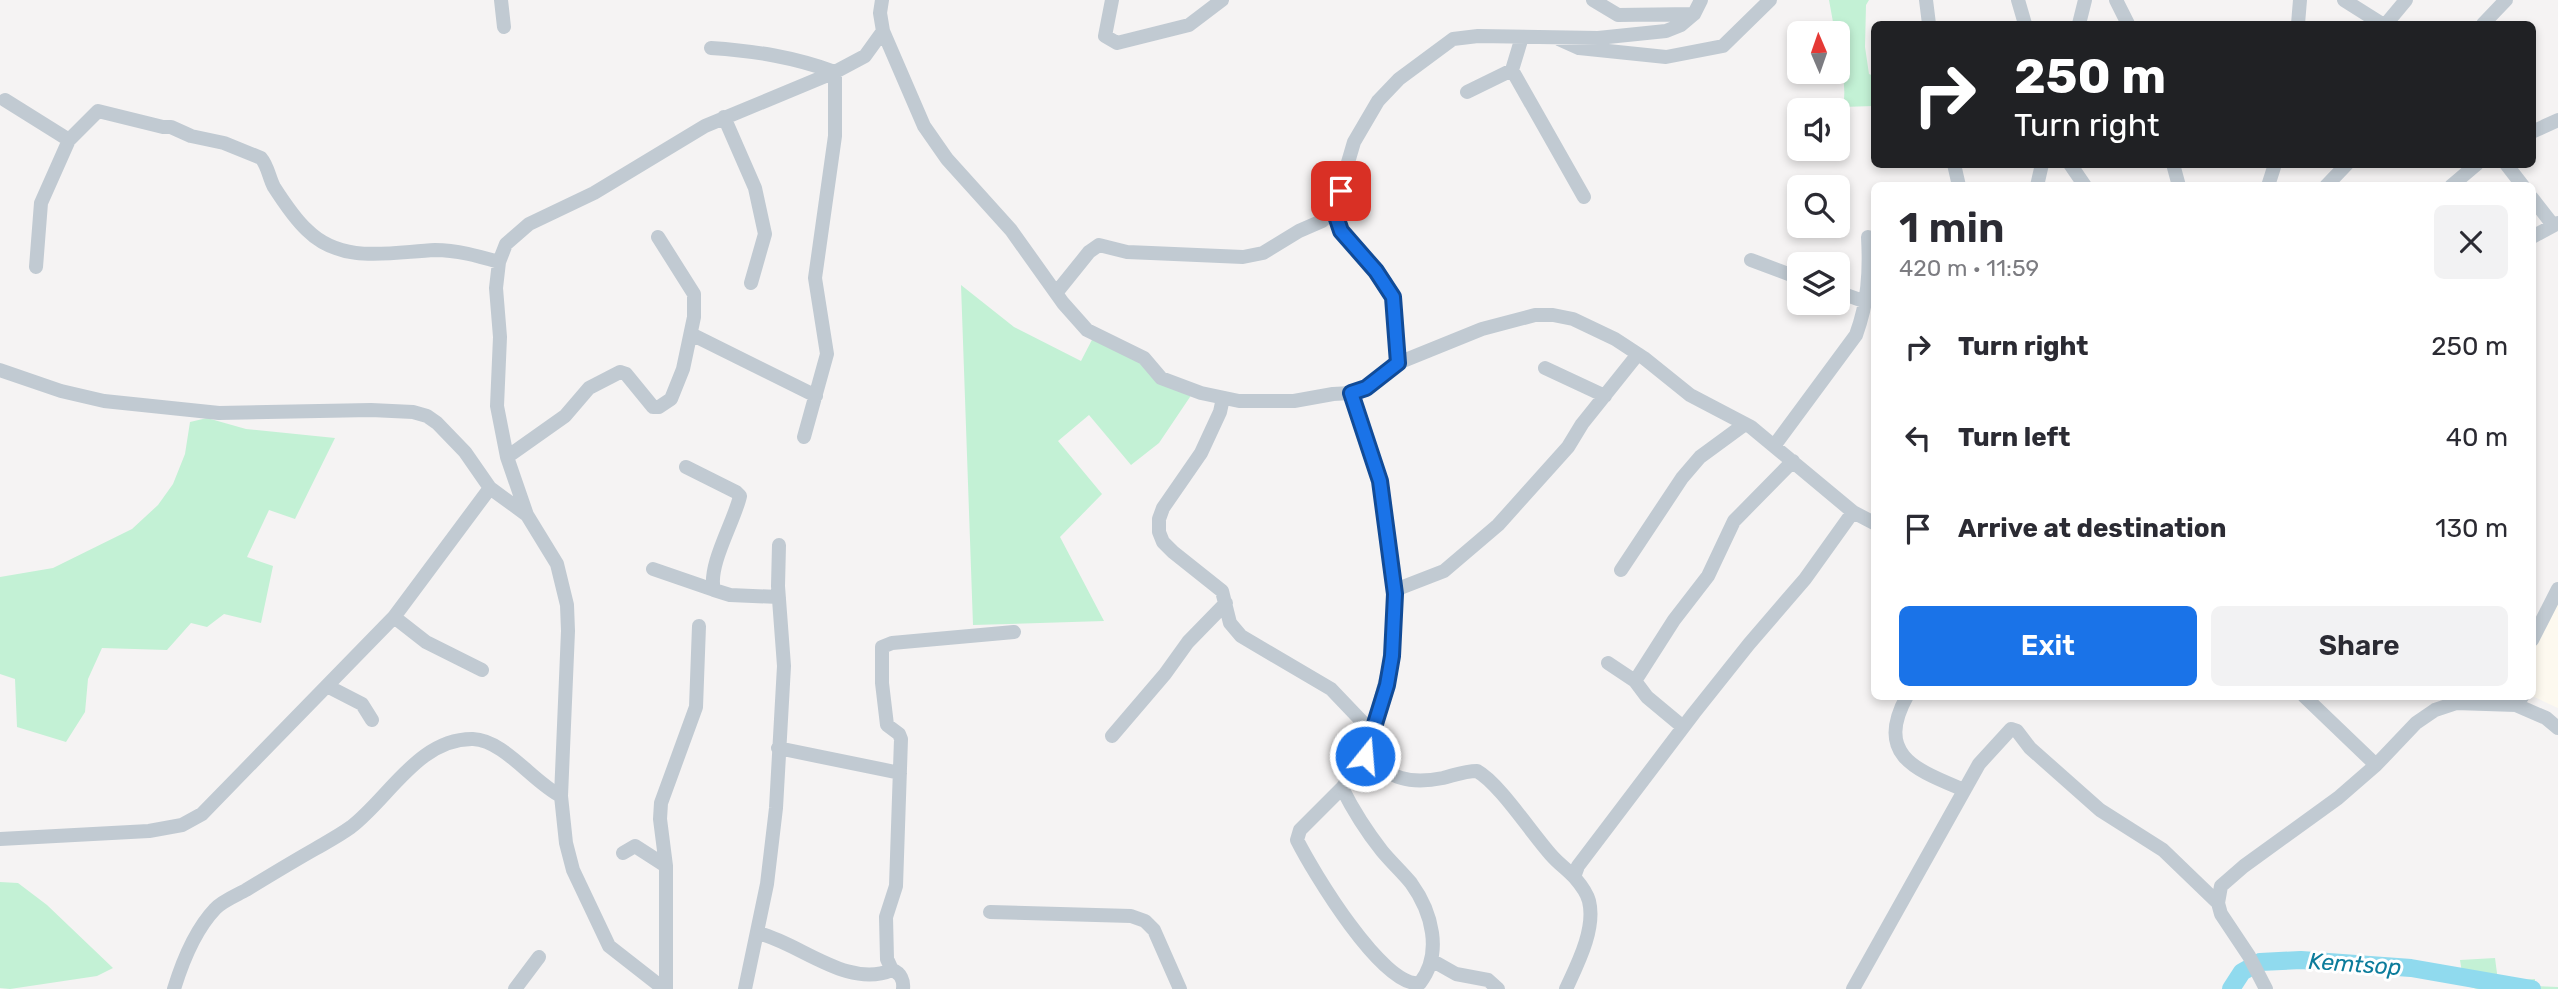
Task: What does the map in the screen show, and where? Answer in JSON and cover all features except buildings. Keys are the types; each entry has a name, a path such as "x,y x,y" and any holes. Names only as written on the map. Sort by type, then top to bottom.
{"street":[{"path":"501,0 504,27"},
{"path":"882,0 880,13 883,31 924,126 947,159 1011,230 1056,293 1087,330 1144,358 1161,378 1223,398 1281,402 1351,393 1366,388 1398,363 1482,328 1535,315 1573,319 1638,354 1690,395 1745,424 1853,512 1871,521"},
{"path":"1112,0 1105,36 1117,44 1189,25 1222,0"},
{"path":"1594,0 1618,15 1694,14"},
{"path":"1056,293 1089,253 1099,245 1127,252 1244,257 1263,253 1299,230 1322,221 1334,210 1354,142 1378,101 1399,79 1453,39 1552,35 1598,38 1666,31 1681,25 1694,14 1701,0"},
{"path":"1552,35 1579,48 1666,57 1723,46 1770,0"},
{"path":"1926,0 1929,21"},
{"path":"2018,0 2024,21"},
{"path":"2080,21 2085,0"},
{"path":"2116,0 2126,21"},
{"path":"2298,21 2300,0"},
{"path":"2344,0 2379,21"},
{"path":"2387,21 2406,0"},
{"path":"2486,21 2506,0"},
{"path":"665,989 613,950 600,933 573,870 566,844 561,796 566,605 557,564 527,515 507,457 497,406 500,337 496,288 499,262 506,244 528,223 594,193 665,148 724,117 835,72 865,56 883,31"},
{"path":"1522,37 1512,70 1584,197"},
{"path":"711,48 797,58 835,72"},
{"path":"1467,92 1512,70"},
{"path":"804,437 827,354 815,278 835,136 835,72"},
{"path":"5,100 69,140"},
{"path":"36,267 41,203 69,140 98,111 171,127 261,158 274,186 305,229 335,248 359,254 437,250 499,262"},
{"path":"724,117 755,188 765,234 751,282"},
{"path":"2536,130 2558,120"},
{"path":"2456,182 2472,168"},
{"path":"2509,168 2520,182"},
{"path":"2536,202 2556,224 2536,235"},
{"path":"1334,210 1341,231 1376,271 1393,297 1398,363"},
{"path":"507,457 565,416 589,388 620,372 626,373 649,404 655,407 671,399 676,390 691,334 694,294 658,237"},
{"path":"1774,446 1856,335 1866,302 1870,259 1868,237"},
{"path":"1751,260 1787,274"},
{"path":"1850,296 1866,302"},
{"path":"691,334 816,396"},
{"path":"1395,590 1444,571 1498,525 1568,447 1582,424 1638,354"},
{"path":"1545,368 1605,396"},
{"path":"0,370 61,391 104,401 266,414 371,410 413,412 427,416 437,423 465,452 490,488 527,515"},
{"path":"1342,788 1381,849 1419,896 1434,940 1433,961 1420,983 1411,983 1400,977 1348,923 1307,861 1297,840 1298,834 1342,788 1365,756 1392,656 1395,590 1380,481 1351,393"},
{"path":"1223,398 1220,412 1201,453 1163,508 1159,519 1163,542 1218,587 1226,603 1230,623 1241,636 1331,689 1373,732"},
{"path":"1620,570 1682,478 1700,457 1745,424"},
{"path":"1636,681 1674,620 1702,586 1734,522 1793,461"},
{"path":"686,467 740,496 722,541 712,582 713,590"},
{"path":"0,839 149,831 182,825 202,814 394,617 490,488"},
{"path":"1574,877 1578,866 1683,727 1805,579 1853,512"},
{"path":"745,989 767,884 776,808 784,666 779,597 779,545"},
{"path":"653,569 730,594 779,597"},
{"path":"2536,632 2558,589"},
{"path":"1112,736 1165,674 1188,642 1226,603"},
{"path":"394,617 426,642 482,670"},
{"path":"665,989 666,866 660,819 661,803 696,707 699,626"},
{"path":"903,989 904,981 892,970 887,959 886,917 896,886 901,740 899,734 887,725 885,716 882,647 892,643 1014,632"},
{"path":"1608,663 1636,681 1647,697 1683,727"},
{"path":"327,686 362,704 372,720"},
{"path":"1905,700 1897,721 1895,739 1900,754 1920,772 1964,790"},
{"path":"2308,700 2376,765"},
{"path":"2266,989 2249,956 2221,914 2218,903 2221,886 2244,866 2338,798 2376,765 2416,723 2435,710 2455,703 2516,705 2546,718 2558,728"},
{"path":"1853,989 1979,764 2011,729 2017,731 2030,748 2100,810 2162,850 2218,903"},
{"path":"174,989 184,957 215,908 349,828 375,806 413,764 429,754 454,743 475,739 491,744 547,789 561,796"},
{"path":"778,748 900,773"},
{"path":"1365,756 1392,776 1400,778 1427,780 1477,771 1574,877 1584,889 1589,902 1590,921 1566,989"},
{"path":"624,853 635,846 666,866"},
{"path":"990,912 1120,916 1145,921 1154,930 1180,989"},
{"path":"758,933 780,939 810,958 848,973 870,977 892,970"},
{"path":"514,989 539,957"},
{"path":"1433,961 1456,974 1488,980 1498,989"}],"shaded area":[{"path":"2558,597 2558,708 2536,698 2536,638"}],"green space":[{"path":"1829,0 1869,0 1866,5 1865,47 1871,75 1871,106 1850,107 1850,98 1844,98 1844,84 1850,84 1850,21 1833,21"},
{"path":"961,285 1014,327 1081,361 1096,332 1192,394 1159,443 1131,465 1089,415 1058,441 1102,494 1060,537 1104,621 973,625"},
{"path":"207,418 246,429 335,438 295,519 269,510 247,557 273,566 261,623 224,614 207,627 191,623 167,650 102,648 88,679 85,712 66,742 17,727 15,679 0,674 0,577 53,568 132,529 158,505 173,484 185,454 190,422"},
{"path":"0,882 18,883 47,905 113,968 97,976 10,989 0,988"},
{"path":"2495,958 2498,981 2535,979 2535,986 2558,989 2477,989 2464,985 2460,960"}],"waterway":[{"name":"Kemtsop","path":"2231,989 2242,972 2260,962 2301,960 2411,968 2532,989"}],"route":[{"path":"1341,191 1334,210 1341,231 1376,271 1393,297 1398,363 1366,388 1351,393 1380,481 1395,594 1395,625 1387,685 1365,756"}]}
